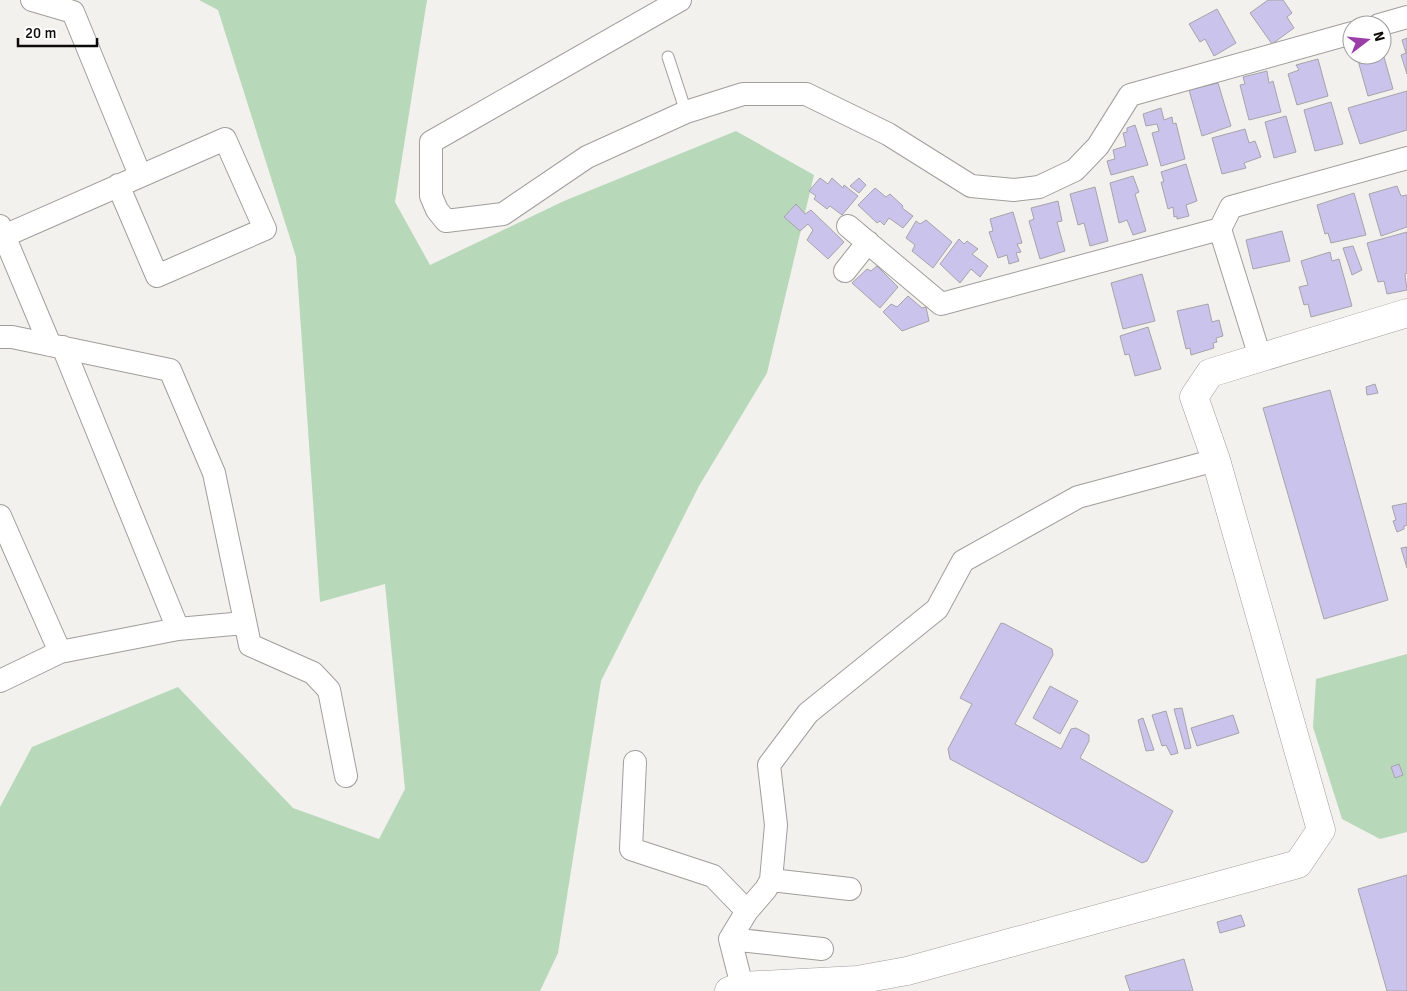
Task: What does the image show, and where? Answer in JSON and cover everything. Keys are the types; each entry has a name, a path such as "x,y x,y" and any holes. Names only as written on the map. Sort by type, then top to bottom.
{"street":[{"path":"32,0 73,12 140,176"},
{"path":"680,0 431,142 431,196 436,210 446,221 503,214 587,157 686,112 743,94 806,94 888,134 971,186 1014,190 1039,188 1075,170 1098,146 1130,95 1342,36"},
{"path":"1392,21 1407,17"},
{"path":"118,185 157,276 265,229 225,139 140,176 2,231 56,346 178,630"},
{"path":"1260,357 1220,229 1231,207 1407,158"},
{"path":"848,226 941,304 1220,229"},
{"path":"845,271 868,242"},
{"path":"1216,460 1078,497 964,561 937,609 808,713 769,765 776,825 771,880 766,889 747,911 730,938 736,989 828,986 907,971 1298,864 1321,830 1216,460 1194,397 1210,372 1407,313"},
{"path":"0,337 12,337 170,370 214,473 250,645 313,672 329,690 346,776"},
{"path":"0,516 60,652"},
{"path":"0,681 60,652 178,630 244,623"},
{"path":"635,762 631,850 713,876 747,911"},
{"path":"771,880 850,889"},
{"path":"730,938 822,948"}],"lane":[{"path":"668,57 686,112"}],"green space":[{"path":"199,0 427,0 395,202 430,265 564,201 736,131 814,175 767,373 699,486 601,681 558,953 540,991 0,991 0,807 32,747 178,687 293,808 379,839 405,789 385,584 320,602 296,257 218,10"},
{"path":"1407,654 1407,832 1380,839 1342,819 1313,727 1316,679"}],"building":[{"path":"1268,0 1283,0 1292,13 1287,17 1294,28 1272,44 1250,13"},
{"path":"1217,9 1236,43 1214,56 1205,39 1200,42 1189,24"},
{"path":"1407,38 1407,74 1401,55 1406,53 1402,40"},
{"path":"1318,59 1328,96 1297,105 1288,74 1299,70 1296,65"},
{"path":"1359,65 1386,65 1393,89 1368,96"},
{"path":"1267,71 1269,83 1273,81 1281,112 1249,120 1240,85 1245,84 1243,77"},
{"path":"1218,83 1231,126 1202,136 1189,90"},
{"path":"1407,91 1407,130 1360,144 1348,108"},
{"path":"1331,102 1343,144 1315,151 1304,110"},
{"path":"1161,108 1164,120 1172,117 1173,124 1176,123 1185,159 1161,166 1152,133 1159,131 1157,124 1146,126 1143,114"},
{"path":"1286,116 1296,152 1274,158 1265,122"},
{"path":"1135,125 1148,165 1111,175 1107,161 1115,159 1113,150 1126,146 1123,133 1127,132 1127,128"},
{"path":"1245,129 1249,143 1255,141 1261,157 1244,163 1246,168 1222,174 1212,138"},
{"path":"1186,164 1197,201 1186,205 1189,216 1177,219 1177,216 1174,217 1173,207 1168,209 1161,182 1164,182 1161,172"},
{"path":"1133,176 1139,192 1135,194 1146,231 1133,235 1127,220 1119,223 1110,183"},
{"path":"820,178 828,184 832,178 843,188 844,185 858,196 842,215 830,206 827,209 814,199 816,196 809,191"},
{"path":"859,178 866,185 859,193 850,186"},
{"path":"1397,186 1401,196 1407,195 1407,227 1381,236 1369,194"},
{"path":"1095,187 1108,241 1090,246 1084,223 1078,225 1070,194"},
{"path":"875,188 886,197 890,194 903,206 902,208 913,216 903,228 889,218 884,225 880,221 877,223 858,205"},
{"path":"1354,193 1366,235 1331,243 1328,233 1325,234 1317,205"},
{"path":"1058,201 1062,221 1057,222 1065,251 1040,259 1029,221 1034,219 1031,208"},
{"path":"796,204 805,214 811,210 844,242 828,259 807,240 813,230 808,224 800,231 784,217"},
{"path":"1013,212 1022,243 1017,244 1021,252 1016,253 1019,261 1009,264 1007,255 998,258 989,232 993,231 990,219"},
{"path":"926,220 952,242 933,268 912,251 915,245 906,238 916,221 920,224"},
{"path":"1282,231 1290,261 1253,269 1246,240"},
{"path":"1407,232 1407,273 1405,274 1407,290 1387,294 1384,281 1378,282 1367,243"},
{"path":"959,239 964,244 967,241 978,249 972,254 988,266 980,277 971,269 960,283 940,264"},
{"path":"1353,246 1362,270 1352,275 1343,248"},
{"path":"1330,252 1332,261 1339,259 1352,306 1311,317 1308,304 1304,305 1299,287 1308,285 1301,261"},
{"path":"877,266 898,287 880,308 852,283 867,269 871,271"},
{"path":"1142,274 1155,321 1123,329 1111,283"},
{"path":"908,296 922,308 926,307 929,321 902,331 883,312 891,304 897,307"},
{"path":"1208,304 1212,322 1219,320 1223,336 1216,338 1217,342 1213,343 1214,348 1191,355 1190,348 1186,349 1177,311"},
{"path":"1148,327 1161,369 1135,376 1129,354 1125,355 1120,336"},
{"path":"1375,384 1378,393 1367,395 1366,387"},
{"path":"1330,390 1388,600 1324,619 1263,408"},
{"path":"1407,503 1407,525 1404,526 1404,529 1397,532 1393,521 1396,520 1392,506"},
{"path":"1407,547 1407,568 1401,548"},
{"path":"1001,623 1052,649 1053,655 1015,724 1061,749 1071,729 1076,728 1089,735 1089,741 1080,758 1173,811 1147,861 1142,863 950,759 948,749 972,704 960,698"},
{"path":"1050,686 1078,701 1060,734 1033,718"},
{"path":"1182,708 1191,748 1185,749 1174,709"},
{"path":"1166,711 1178,753 1171,755 1166,745 1162,746 1152,715"},
{"path":"1233,715 1239,733 1197,746 1191,728"},
{"path":"1143,718 1154,750 1146,751 1138,720"},
{"path":"1399,764 1403,775 1395,778 1391,767"},
{"path":"1407,875 1407,991 1387,991 1358,889"},
{"path":"1241,915 1245,926 1220,933 1217,922"},
{"path":"1184,959 1193,991 1130,991 1125,976"}]}
